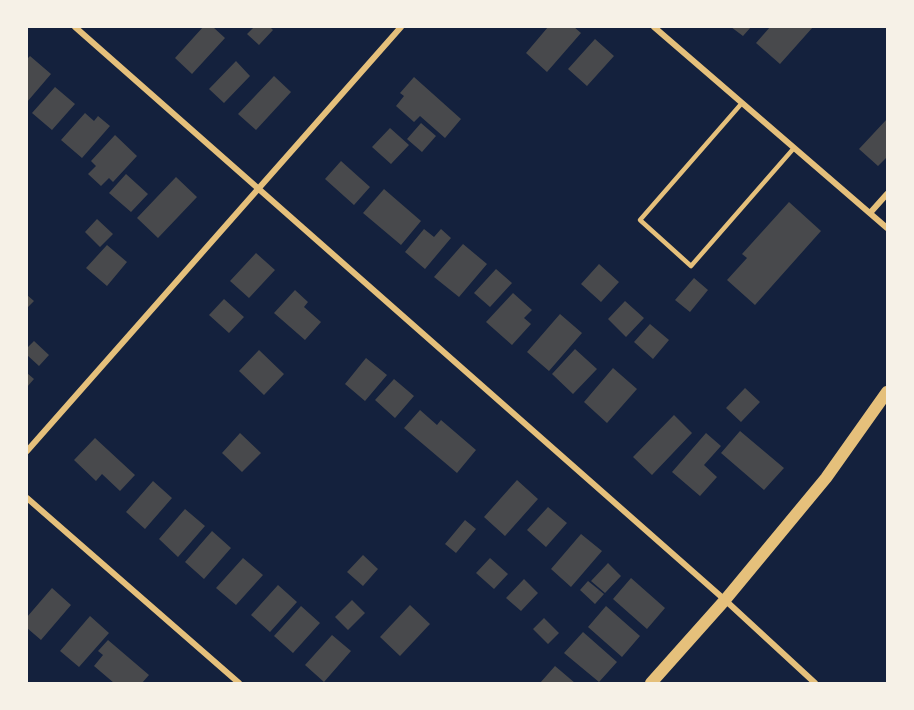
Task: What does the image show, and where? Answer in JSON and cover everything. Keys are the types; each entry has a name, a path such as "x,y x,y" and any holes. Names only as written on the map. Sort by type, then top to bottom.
{"main road":[{"path":"651,683 725,600 826,478 887,393"}],"street":[{"path":"75,27 725,600 815,683"},
{"path":"27,451 401,27"},
{"path":"654,27 887,228"},
{"path":"870,213 887,194"},
{"path":"27,498 239,683"}],"lane":[{"path":"742,103 640,220 691,266 794,148"}],"building":[{"path":"203,27 213,27 225,38 192,74 175,58"},
{"path":"254,27 270,27 273,30 259,45 247,34"},
{"path":"548,27 574,27 581,33 547,72 526,53"},
{"path":"731,27 751,27 743,36"},
{"path":"770,27 813,27 780,64 756,43"},
{"path":"595,39 614,56 587,86 568,69"},
{"path":"30,56 51,74 27,102 27,59"},
{"path":"236,61 250,76 224,103 209,89"},
{"path":"274,76 291,92 256,130 238,114"},
{"path":"414,77 461,119 445,138 420,116 414,122 396,106 404,96 400,93"},
{"path":"55,87 75,104 52,130 32,113"},
{"path":"85,113 94,121 98,116 110,126 82,158 61,140"},
{"path":"887,119 887,157 878,166 859,149"},
{"path":"421,123 436,136 422,152 407,139"},
{"path":"390,128 409,145 391,164 372,147"},
{"path":"115,135 137,156 113,182 109,178 101,186 88,174 96,166 91,161"},
{"path":"341,161 370,187 354,205 325,179"},
{"path":"126,174 148,194 131,212 109,193"},
{"path":"176,177 197,197 158,238 137,218"},
{"path":"384,189 421,221 401,245 363,213"},
{"path":"789,202 821,231 755,305 727,280 747,258 742,254"},
{"path":"97,219 113,234 100,247 85,232"},
{"path":"424,229 434,237 441,229 451,238 425,269 405,252"},
{"path":"463,244 487,264 459,297 434,277"},
{"path":"107,245 127,262 107,286 86,268"},
{"path":"256,253 275,270 249,298 230,281"},
{"path":"599,264 619,282 601,302 581,284"},
{"path":"496,269 512,283 490,307 474,293"},
{"path":"694,278 708,290 690,312 675,300"},
{"path":"295,290 308,302 304,307 321,322 305,340 274,313"},
{"path":"513,293 532,310 524,318 531,324 512,345 486,322"},
{"path":"27,295 34,301 27,308"},
{"path":"224,299 244,317 229,333 209,315"},
{"path":"625,301 644,318 626,337 608,319"},
{"path":"560,314 582,333 549,371 527,352"},
{"path":"650,324 669,340 653,359 634,342"},
{"path":"34,341 49,355 39,366 27,355 27,348"},
{"path":"575,349 597,369 573,394 552,374"},
{"path":"259,350 284,374 264,395 239,371"},
{"path":"366,358 387,375 365,401 345,384"},
{"path":"613,368 637,389 607,423 584,402"},
{"path":"27,373 34,379 27,387"},
{"path":"394,379 414,396 395,418 375,400"},
{"path":"745,388 760,402 741,422 726,408"},
{"path":"420,410 437,425 441,420 476,450 457,473 404,428"},
{"path":"674,415 692,433 652,475 633,457"},
{"path":"740,431 784,468 764,490 721,453"},
{"path":"240,433 261,453 242,472 222,453"},
{"path":"706,433 721,446 704,465 717,477 700,496 672,472"},
{"path":"95,438 135,475 120,491 102,474 96,481 74,460"},
{"path":"517,480 538,499 505,536 484,517"},
{"path":"153,481 172,498 145,529 126,512"},
{"path":"548,507 567,523 546,547 527,530"},
{"path":"185,509 205,526 178,557 159,539"},
{"path":"465,520 476,529 456,553 445,544"},
{"path":"212,531 231,548 204,579 185,562"},
{"path":"581,534 602,551 571,587 551,569"},
{"path":"363,555 378,569 363,586 347,572"},
{"path":"243,558 263,575 236,605 216,588"},
{"path":"490,558 508,574 494,589 476,573"},
{"path":"608,563 621,576 605,593 591,581"},
{"path":"631,578 665,608 647,629 613,599"},
{"path":"524,579 538,593 521,611 506,598"},
{"path":"588,581 604,594 595,604 580,590"},
{"path":"278,585 297,602 270,632 251,615"},
{"path":"52,588 71,605 41,640 27,628 27,617"},
{"path":"352,600 365,613 348,630 335,617"},
{"path":"410,605 430,624 400,656 380,637"},
{"path":"301,606 320,623 293,653 274,636"},
{"path":"606,606 640,636 622,657 588,627"},
{"path":"90,616 109,633 79,667 60,651"},
{"path":"544,618 559,633 548,644 533,629"},
{"path":"583,632 617,662 599,682 564,653"},
{"path":"332,635 351,651 324,682 305,665"},
{"path":"108,640 149,675 142,683 114,683 94,666 103,655 98,651"},
{"path":"555,666 575,683 540,683"}]}
